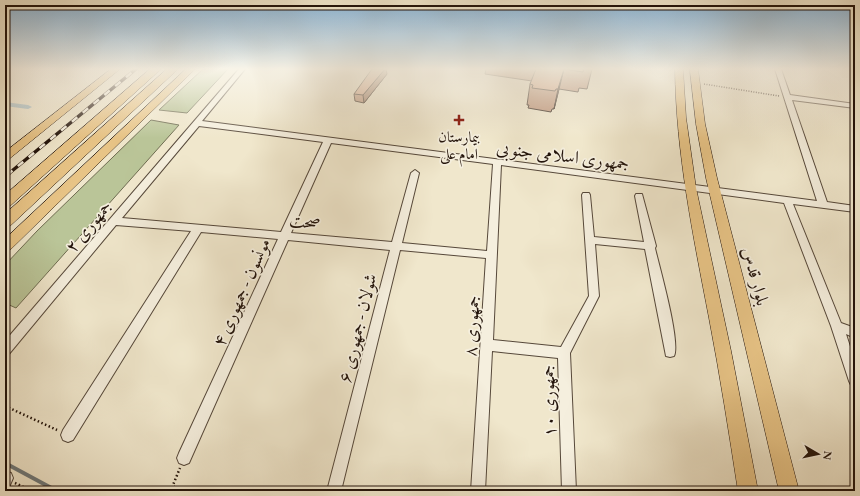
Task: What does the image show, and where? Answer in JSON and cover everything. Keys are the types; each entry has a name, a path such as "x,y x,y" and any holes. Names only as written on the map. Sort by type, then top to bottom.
{"highway":[{"path":"5,203 130,92"},
{"path":"5,222 148,92"}],"main road":[{"path":"5,157 87,92"},
{"path":"5,247 167,92"},
{"path":"680,92 681,118 690,188 723,351 748,491"},
{"name":"بلوار قدس","path":"696,92 700,121 714,191 764,383 789,491"},
{"path":"681,118 700,121"}],"street":[{"name":"جمهوری ۲","path":"5,350 222,92"},
{"path":"785,92 823,205"},
{"path":"787,97 855,106"},
{"name":"جمهوری اسلامی جنوبی","path":"196,123 855,209"},
{"name":"مونسون - جمهوری ۴","path":"184,458 328,140"},
{"name":"جمهوری ۸","path":"478,491 497,162"},
{"name":"شولان - جمهوری ۶","path":"334,491 415,173"},
{"name":"جمهوری ۱۰","path":"569,491 564,353 594,296 586,195"},
{"path":"639,196 668,332 670,352"},
{"path":"787,200 837,326 855,381"},
{"name":"صحت","path":"114,221 492,255"},
{"path":"68,435 198,228"},
{"path":"589,240 650,246"},
{"path":"837,326 855,332"},
{"path":"487,345 564,353"}],"path":[{"path":"755,92 787,97"},
{"path":"5,406 68,435"},
{"path":"176,491 173,485 184,458"},
{"path":"6,479 32,491"}],"green space":[{"path":"178,92 206,92 187,113 159,110"},
{"path":"151,120 179,125 16,308 5,303 5,265 37,231"}],"building":[{"path":"355,92 365,92 363,95 354,94"}],"waterway":[{"path":"5,104 28,107"},
{"path":"5,463 57,491"}],"railway":[{"path":"7,175 108,92"}],"place":[{"name":"بیمارستان امام علی","path":"459,120"}]}
